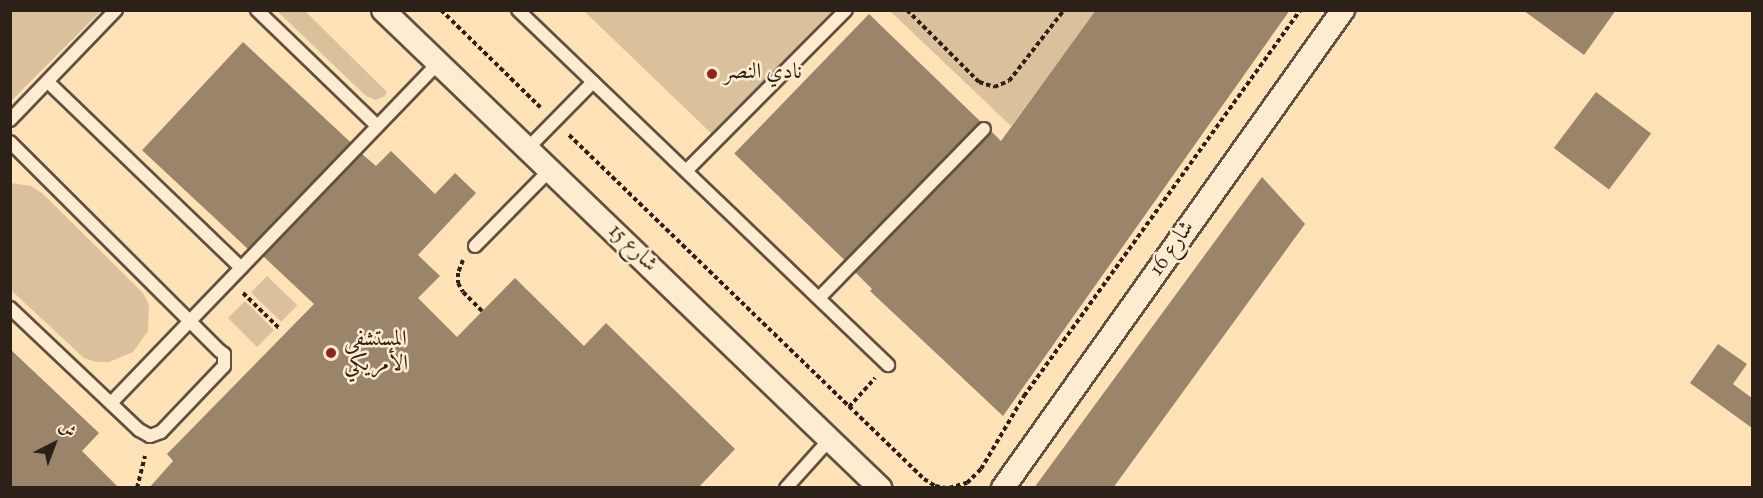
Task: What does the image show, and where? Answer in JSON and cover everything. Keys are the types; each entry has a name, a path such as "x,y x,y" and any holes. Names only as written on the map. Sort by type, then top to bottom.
{"street":[{"name":"شارع 15","path":"383,10 880,488"},
{"name":"شارع 16","path":"1004,488 1343,10"}],"lane":[{"path":"10,120 117,10"},
{"path":"257,10 377,126"},
{"path":"518,10 888,364"},
{"path":"686,171 846,10"},
{"path":"111,403 438,63"},
{"path":"48,82 241,268"},
{"path":"527,149 593,82"},
{"path":"819,298 984,129"},
{"path":"10,142 224,354 224,366 161,432 150,436 144,434 10,308"},
{"path":"475,246 550,170"},
{"path":"786,488 830,439"}],"path":[{"path":"441,10 924,479 935,486 948,488 967,483 981,469 1023,396 1300,10"},
{"path":"907,10 979,82 994,87 1009,81 1064,10"},
{"path":"475,246 461,263 458,283 463,292 482,311"},
{"path":"229,280 279,328"},
{"path":"849,406 888,364"},
{"path":"137,488 150,436"}],"shaded area":[{"path":"10,11 101,11 11,101"},
{"path":"277,11 305,11 387,92 385,96 376,100 366,96"},
{"name":"نادي النصر","path":"584,11 832,11 715,137"},
{"path":"890,11 1096,11 1011,126"},
{"path":"11,183 31,186 43,194 143,293 149,305 148,331 133,352 109,362 96,362 84,358 11,290"},
{"path":"267,276 297,305 281,322 251,293"},
{"path":"245,301 274,330 257,347 228,318"}],"building":[{"path":"1096,10 1290,10 1003,416 870,291 872,289 855,272 992,132 1001,141"},
{"path":"1523,10 1616,10 1584,55"},
{"path":"869,14 981,122 846,262 734,154"},
{"path":"243,42 351,142 250,250 142,150"},
{"path":"1596,92 1651,134 1609,189 1554,148"},
{"path":"391,151 435,194 455,173 476,193 418,255 440,276 418,298 457,337 515,278 584,346 606,323 735,449 698,488 149,488 173,461 167,454 314,304 263,256 362,154 376,166"},
{"path":"1262,177 1305,224 1113,488 1034,488"},
{"path":"1718,344 1747,364 1733,384 1752,398 1752,428 1690,383"},
{"path":"10,349 99,433 82,451 119,488 10,488"}],"place":[{"name":"نادي النصر","path":"712,74"},
{"name":"المستشفى الأمريكي","path":"331,353"}]}
